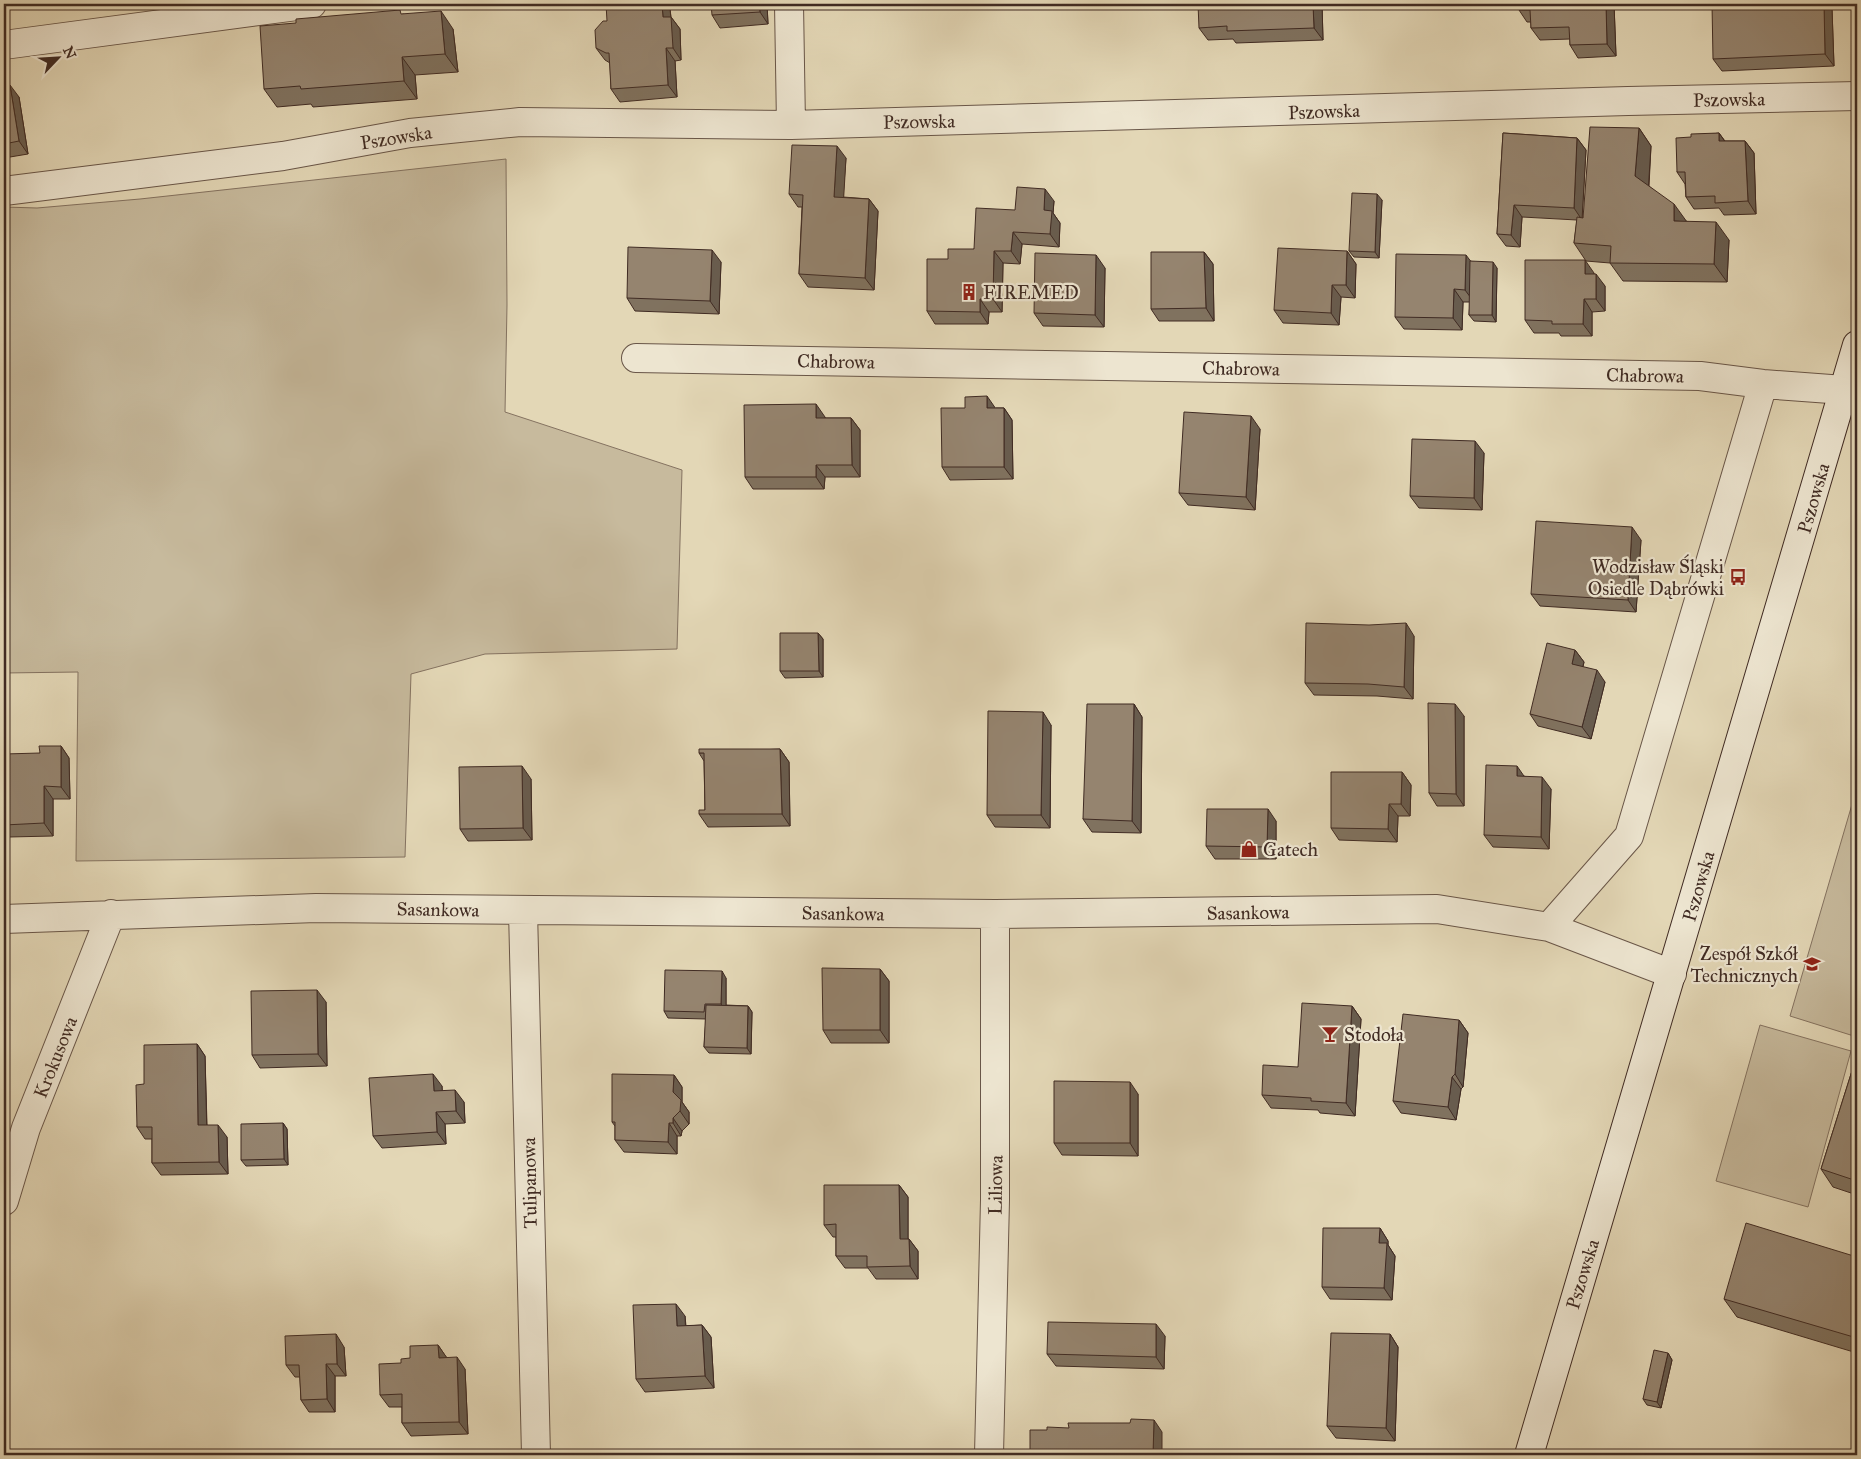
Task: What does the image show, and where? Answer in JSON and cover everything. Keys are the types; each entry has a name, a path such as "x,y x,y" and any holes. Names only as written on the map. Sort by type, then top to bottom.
{"street":[{"path":"4,45 312,4"},
{"path":"789,4 791,125"},
{"name":"Pszowska","path":"4,191 283,156 410,133 520,122 791,125 1618,101 1857,96"},
{"name":"Pszowska","path":"1529,1455 1857,346"},
{"name":"Chabrowa","path":"636,358 1700,376 1762,384 1844,390"},
{"path":"1549,927 1628,836 1762,384"},
{"name":"Sasankowa","path":"4,919 316,908 995,914 1438,909 1549,927 1672,974"},
{"name":"Tulipanowa","path":"523,910 536,1455"},
{"name":"Krokusowa","path":"4,1201 26,1128 111,914"},
{"name":"Liliowa","path":"989,1455 995,1200 995,914"}],"shaded area":[{"path":"506,159 507,305 505,412 682,470 677,649 485,654 411,674 405,857 76,861 78,672 4,673 4,207 37,208 140,199"},
{"path":"1853,801 1857,802 1857,1037 1790,1016"},
{"path":"1760,1025 1851,1051 1808,1207 1716,1181"}],"building":[{"path":"606,4 662,4 663,17 671,17 673,48 666,48 668,85 611,89 609,53 596,48 595,30 603,21 607,21"},
{"path":"711,4 759,4 760,12 712,15"},
{"path":"1198,4 1313,4 1314,28 1227,31 1227,26 1199,28"},
{"path":"1518,4 1606,4 1607,44 1570,45 1569,27 1531,28 1530,10 1519,10"},
{"path":"1712,4 1824,4 1825,54 1713,59"},
{"path":"400,10 401,14 441,11 445,54 402,57 404,81 301,89 300,86 264,89 260,26 296,23 296,19"},
{"path":"10,85 19,141 4,144 4,86"},
{"path":"1590,127 1639,128 1635,176 1674,204 1674,221 1716,222 1714,264 1610,263 1611,246 1574,243 1577,217 1583,218"},
{"path":"1503,133 1577,138 1574,208 1514,205 1511,235 1497,234"},
{"path":"1719,133 1719,141 1745,141 1748,201 1715,203 1715,196 1686,197 1685,172 1677,172 1676,138 1691,137 1691,134"},
{"path":"792,145 837,146 834,197 869,199 865,278 799,274 803,195 789,194"},
{"path":"1017,187 1045,189 1044,210 1052,211 1050,234 1013,232 1011,251 994,251 993,299 980,299 980,312 927,311 927,259 948,259 948,249 974,249 976,208 1015,210"},
{"path":"1352,193 1377,194 1375,252 1349,251"},
{"path":"628,247 712,250 710,301 627,298"},
{"path":"1278,248 1347,251 1346,285 1332,285 1331,313 1274,310"},
{"path":"1151,252 1204,252 1206,308 1151,309"},
{"path":"1035,253 1096,255 1095,315 1034,313"},
{"path":"1396,254 1466,255 1465,290 1454,289 1453,318 1395,317"},
{"path":"1525,260 1585,260 1585,274 1596,274 1596,299 1584,299 1583,324 1552,324 1552,321 1525,320"},
{"path":"1470,261 1493,262 1492,315 1469,315"},
{"path":"987,396 987,408 1004,408 1004,467 942,467 941,408 965,408 965,397"},
{"path":"816,404 816,418 851,418 852,465 816,465 816,477 745,477 744,405"},
{"path":"1184,412 1251,416 1246,497 1179,493"},
{"path":"1412,439 1475,441 1474,498 1410,496"},
{"path":"1536,521 1632,527 1628,600 1531,594"},
{"path":"1306,623 1369,625 1406,623 1404,687 1368,684 1305,683"},
{"path":"780,633 818,633 819,671 780,671"},
{"path":"1547,643 1575,650 1572,664 1597,670 1582,727 1530,714"},
{"path":"1428,703 1455,704 1456,794 1429,793"},
{"path":"1087,704 1134,704 1132,821 1083,819"},
{"path":"988,711 1043,712 1041,815 987,815"},
{"path":"39,746 61,746 61,787 44,786 44,823 4,825 4,754 40,753"},
{"path":"699,749 780,749 782,814 699,814 699,810 705,810 704,753 699,753"},
{"path":"1486,765 1517,766 1517,776 1542,777 1541,837 1484,835"},
{"path":"522,766 523,828 460,829 459,767"},
{"path":"1331,772 1402,772 1401,804 1389,804 1388,829 1331,828"},
{"path":"1207,809 1268,809 1267,847 1206,846"},
{"path":"822,968 880,969 880,1030 823,1030"},
{"path":"665,970 722,971 721,1004 705,1004 704,1012 664,1011"},
{"path":"317,990 318,1054 252,1055 251,991"},
{"path":"1302,1003 1352,1006 1346,1103 1311,1101 1311,1098 1262,1095 1263,1065 1298,1067"},
{"path":"706,1005 748,1006 747,1048 704,1047"},
{"path":"1403,1014 1459,1020 1455,1074 1452,1077 1448,1107 1393,1101"},
{"path":"197,1044 198,1125 218,1125 219,1162 152,1163 152,1127 137,1127 136,1085 144,1084 144,1045"},
{"path":"1857,1055 1857,1181 1821,1169"},
{"path":"433,1074 434,1091 455,1090 456,1111 436,1112 437,1132 373,1136 369,1078"},
{"path":"612,1074 674,1075 673,1092 681,1100 680,1111 673,1118 673,1123 669,1123 668,1142 615,1140 615,1122 612,1122"},
{"path":"1054,1081 1130,1082 1130,1143 1054,1143"},
{"path":"283,1123 284,1159 241,1160 241,1124"},
{"path":"824,1185 899,1185 900,1239 909,1239 910,1266 867,1267 867,1256 836,1256 836,1224 824,1225"},
{"path":"1746,1223 1857,1257 1857,1338 1724,1299"},
{"path":"1323,1228 1380,1228 1379,1243 1387,1243 1384,1288 1322,1287"},
{"path":"676,1304 677,1326 702,1325 705,1376 636,1379 633,1305"},
{"path":"1048,1322 1156,1324 1156,1357 1047,1354"},
{"path":"1331,1333 1390,1334 1386,1428 1327,1426"},
{"path":"336,1334 337,1364 326,1364 327,1399 301,1400 299,1365 286,1365 285,1336"},
{"path":"438,1345 439,1358 457,1357 459,1422 402,1423 402,1394 380,1395 379,1364 401,1363 401,1359 410,1358 410,1346"},
{"path":"1654,1350 1668,1353 1657,1402 1643,1399"},
{"path":"1131,1419 1154,1420 1153,1455 1030,1455 1030,1430 1047,1430 1047,1427 1069,1428 1068,1423 1130,1423"}],"place":[{"name":"FIREMED","path":"969,292"},
{"name":"Wodzisław Śląski Osiedle Dąbrówki","path":"1738,577"},
{"name":"Gatech","path":"1249,849"},
{"name":"Zespół Szkół Technicznych","path":"1812,964"},
{"name":"Stodoła","path":"1330,1034"}]}
